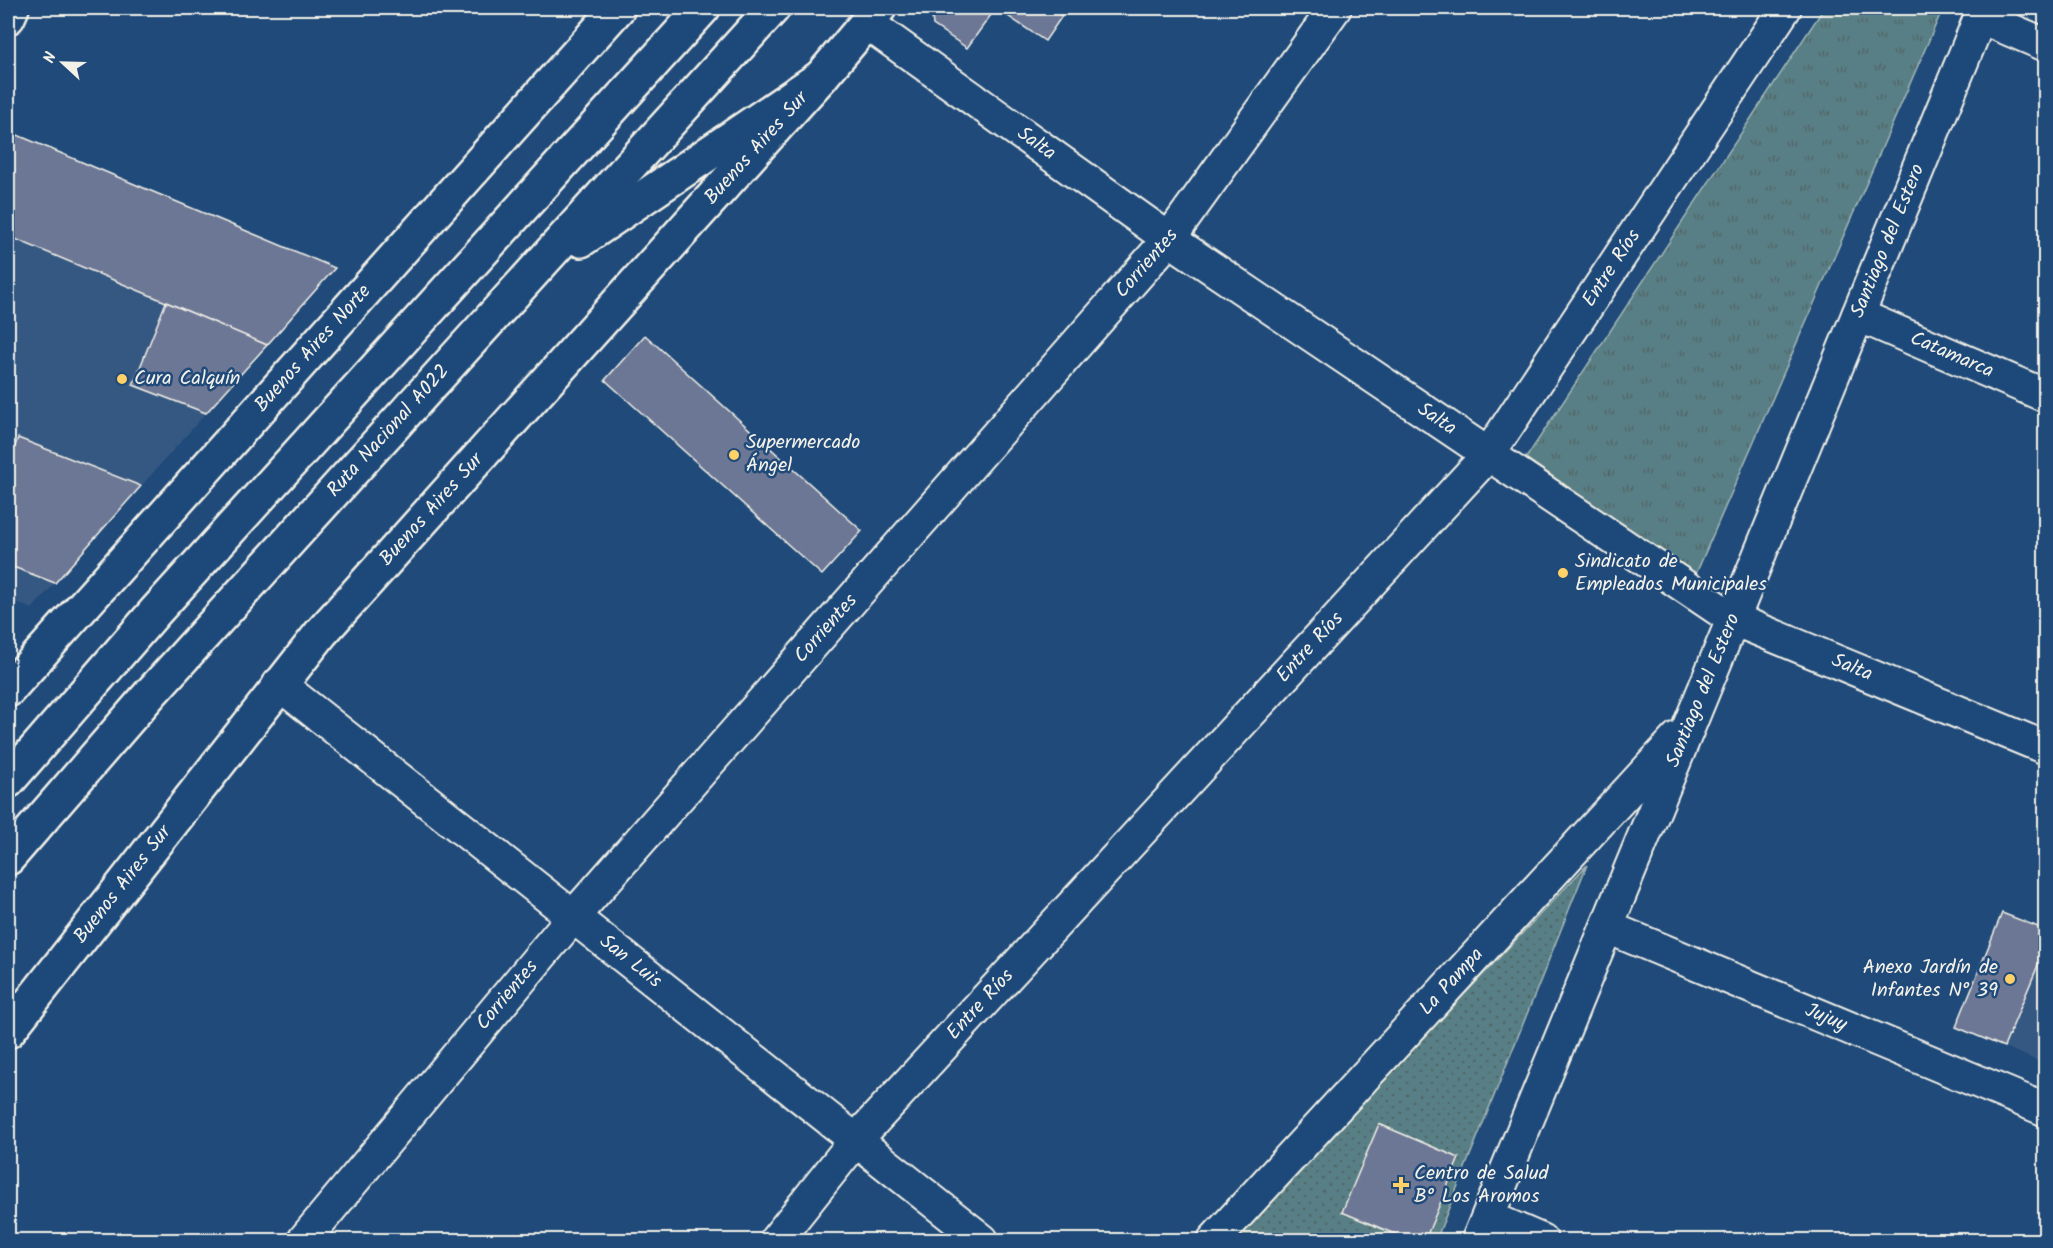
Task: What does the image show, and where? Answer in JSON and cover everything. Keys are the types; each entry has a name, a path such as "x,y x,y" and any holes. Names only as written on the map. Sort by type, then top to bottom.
{"main road":[{"path":"8,17 12,8"},
{"name":"Buenos Aires Norte","path":"8,690 618,8"},
{"path":"8,780 155,612 703,8"},
{"name":"Ruta Nacional A022","path":"8,858 150,694 773,8"},
{"name":"Buenos Aires Sur","path":"8,1031 321,633 821,77 873,15"},
{"path":"538,269 821,77"}],"street":[{"name":"Corrientes","path":"304,1240 572,918 1169,239 1335,8"},
{"name":"Entre Ríos","path":"776,1240 855,1141 1488,455 1785,8"},
{"path":"1982,12 2046,45"},
{"name":"Santiago del Estero","path":"1483,1229 1982,12"},
{"name":"Salta","path":"873,15 1169,239 1733,619 2046,748"},
{"name":"Catamarca","path":"1858,315 2046,396"},
{"name":"San Luis","path":"279,684 982,1240"},
{"name":"La Pampa","path":"1214,1240 1690,723"},
{"name":"Jujuy","path":"1607,927 2046,1110"},
{"path":"1483,1229 1541,1240"}],"shaded area":[{"name":"Cura Calquín","path":"15,134 335,268 32,609 8,599 8,150"},
{"name":"Anexo Jardín de Infantes N° 39","path":"2002,913 2045,930 2045,1064 1956,1027"}],"green space":[{"path":"1824,8 1943,8 1695,576 1526,458"},
{"path":"1587,865 1436,1240 1231,1240"}],"building":[{"path":"931,8 996,8 967,48 933,25"},
{"path":"996,8 1049,8 1062,16 1045,41"},
{"path":"15,134 335,268 267,345 8,236 8,150"},
{"path":"166,302 267,345 206,413 133,385"},
{"name":"Supermercado Ángel","path":"645,335 862,531 822,575 605,380"},
{"path":"18,438 141,486 55,583 8,565 8,465"},
{"path":"8,599 15,602 8,620"},
{"name":"Anexo Jardín de Infantes N° 39","path":"2002,913 2046,930 2046,946 2004,1047 1956,1027"},
{"name":"Centro de Salud B° Los Aromos","path":"1379,1124 1459,1158 1425,1240 1409,1240 1342,1212"}],"place":[{"name":"Cura Calquín","path":"122,379"},
{"name":"Supermercado Ángel","path":"734,455"},
{"name":"Sindicato de Empleados Municipales","path":"1563,573"},
{"name":"Anexo Jardín de Infantes N° 39","path":"2010,979"},
{"name":"Centro de Salud B° Los Aromos","path":"1401,1185"}]}
